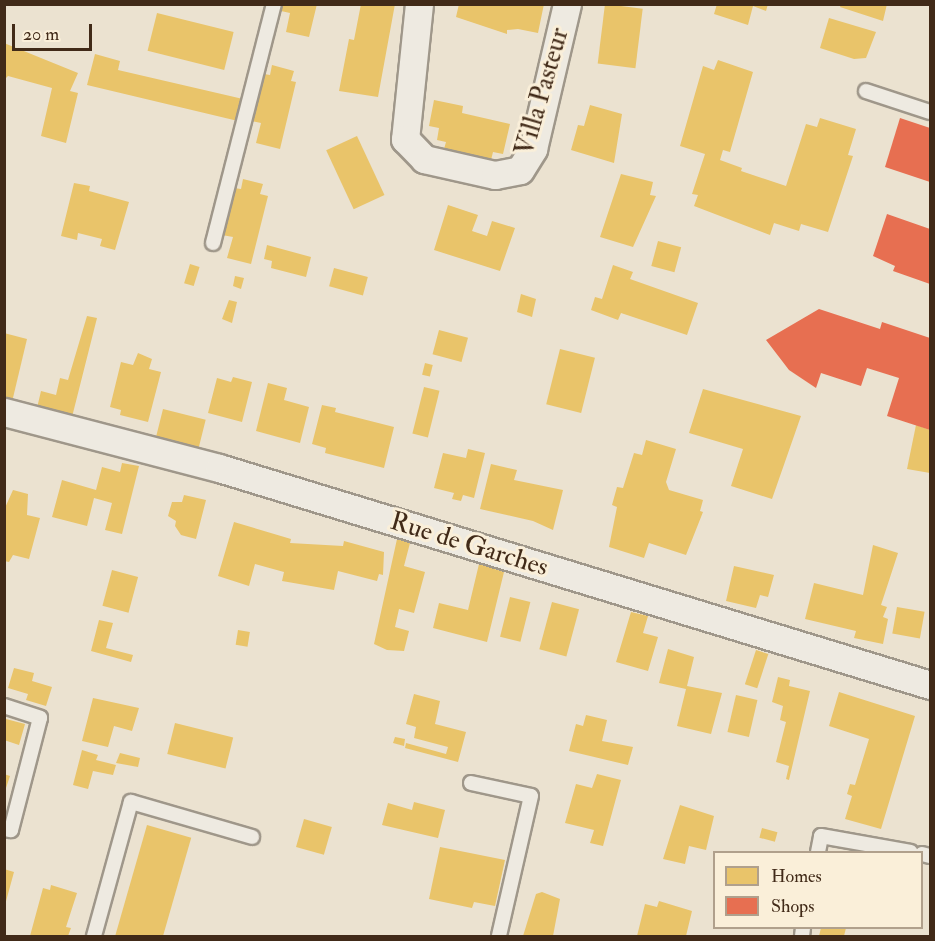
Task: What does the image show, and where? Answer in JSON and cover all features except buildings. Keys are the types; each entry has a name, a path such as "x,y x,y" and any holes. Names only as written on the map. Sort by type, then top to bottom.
{"street":[{"name":"Villa Pasteur","path":"419,4 405,139 424,159 495,175 520,170 533,149 567,4"},
{"name":"Rue de Garches","path":"4,412 219,468 930,686"}],"lane":[{"path":"213,243 274,4"},
{"path":"866,91 930,112"},
{"path":"4,706 40,718 11,830 4,829"},
{"path":"471,783 531,796 499,936"},
{"path":"94,936 131,802 252,837"},
{"path":"818,851 821,836 905,851"}]}
